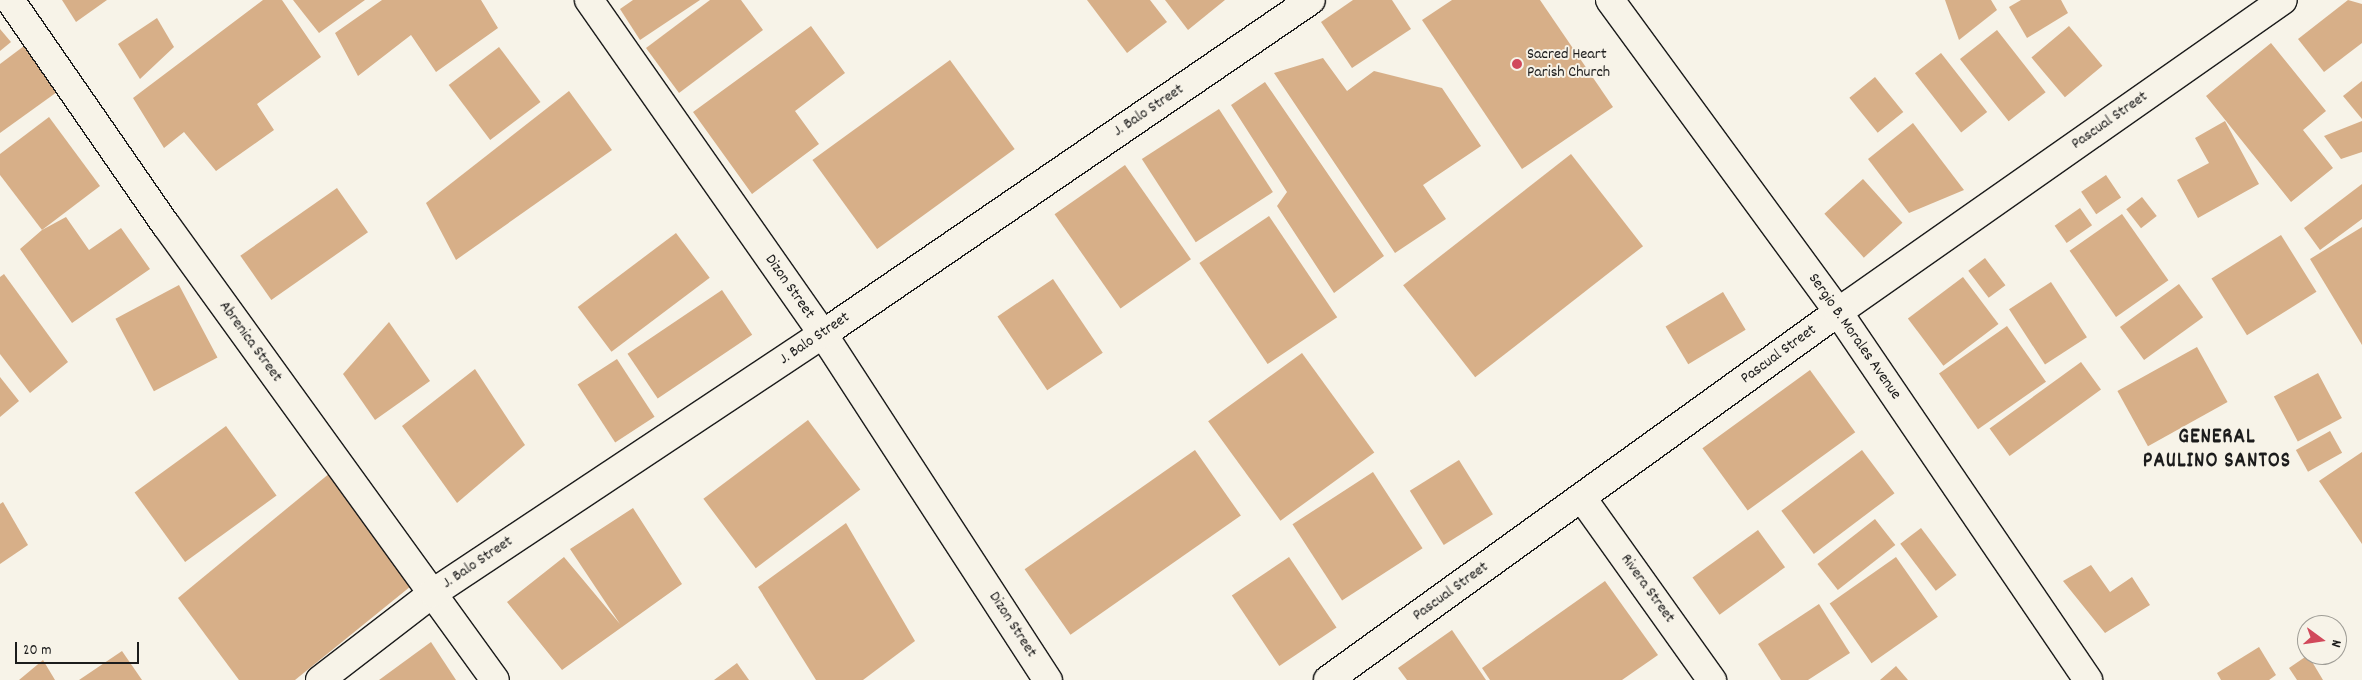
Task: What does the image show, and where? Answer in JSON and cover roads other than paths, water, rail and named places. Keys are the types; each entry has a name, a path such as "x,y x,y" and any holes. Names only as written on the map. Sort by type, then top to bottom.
{"street":[{"name":"Abrenica Street","path":"10,0 166,225 495,680"},
{"name":"Dizon Street","path":"589,0 823,334 1048,680"},
{"name":"J. Balo Street","path":"320,680 433,593 823,334 1311,0"},
{"name":"Sergio B. Morales Avenue","path":"1610,0 1838,312 2088,680"},
{"name":"Pascual Street","path":"1328,680 1838,312 2283,0"},
{"name":"Rivera Street","path":"1582,498 1712,680"}],"place":[{"name":"Sacred Heart Parish Church","path":"1517,64"}],"district":[{"name":"GENERAL PAULINO SANTOS","path":"2217,450"}]}
